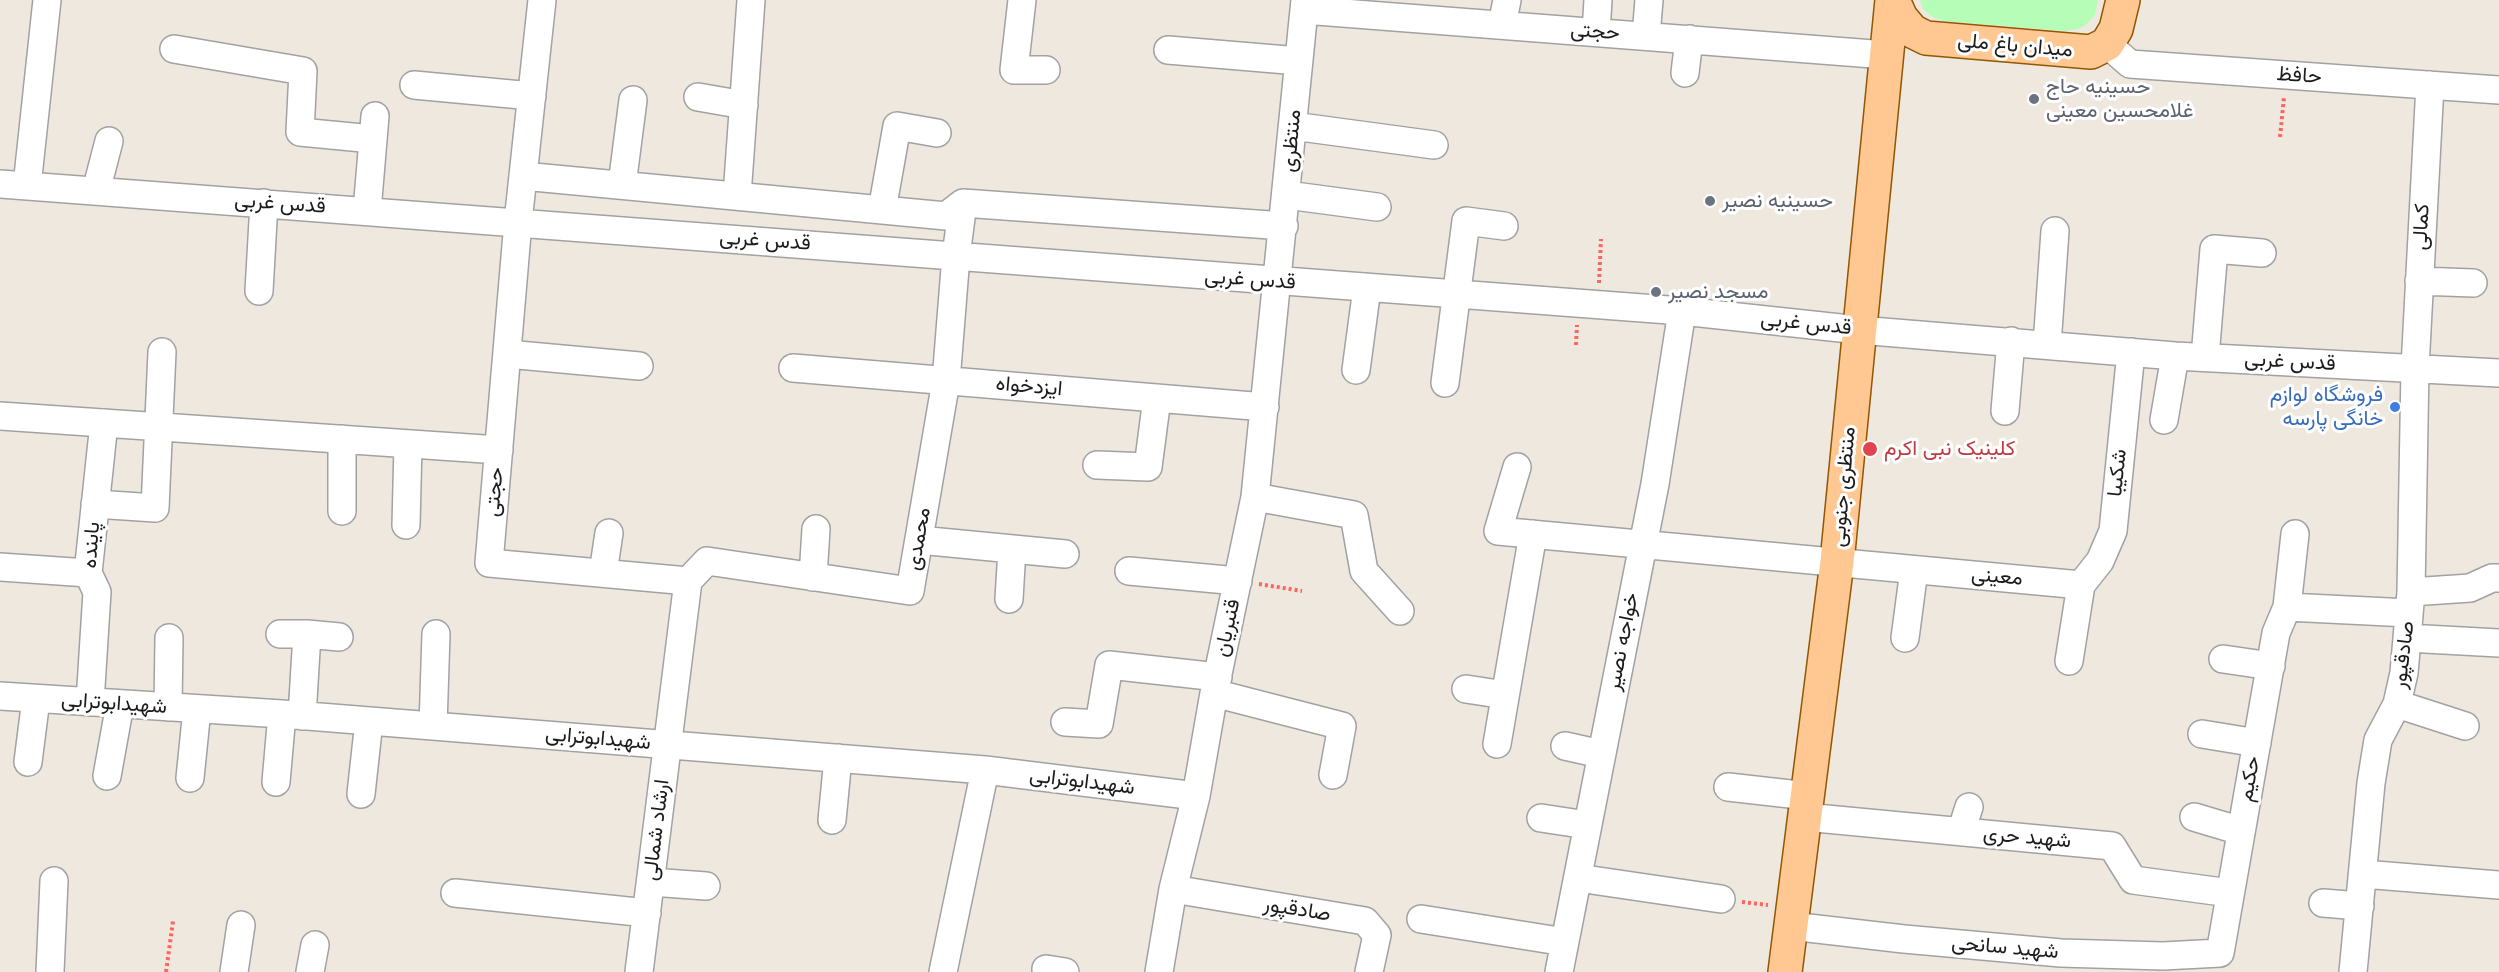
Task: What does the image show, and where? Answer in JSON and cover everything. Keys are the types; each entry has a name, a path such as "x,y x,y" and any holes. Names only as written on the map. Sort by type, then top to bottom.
{"main road":[{"name":"میدان باغ ملی","path":"1893,0 1901,18 1912,31 1926,39 2091,52 2107,44"},
{"name":"منتظری جنوبی","path":"1785,972 1837,562 1858,330 1893,0"},
{"path":"2107,44 2116,29 2123,0"}],"street":[{"path":"27,186 47,0"},
{"name":"حجتی","path":"542,0 518,222 489,563 688,581"},
{"path":"737,196 751,0"},
{"path":"1022,0 1014,70 1046,70"},
{"path":"1596,32 1598,0"},
{"path":"1646,36 1649,0"},
{"name":"حجتی","path":"1305,5 1504,12 1596,32 1886,55"},
{"name":"منتظری","path":"1279,282 1305,5"},
{"path":"1685,72 1689,39"},
{"name":"حافظ","path":"2107,44 2130,64 2499,90"},
{"path":"174,49 303,71 300,132 374,127 367,211"},
{"path":"1168,50 1299,61"},
{"name":"کمالی","path":"2415,368 2430,85"},
{"path":"414,86 532,96"},
{"path":"698,97 744,105"},
{"path":"622,185 633,100"},
{"path":"882,210 897,126 937,133"},
{"path":"1293,126 1434,145"},
{"path":"96,191 109,141"},
{"path":"523,176 946,216 963,203 1284,226"},
{"name":"قدس غربی","path":"0,184 1682,311 1858,330 2175,356 2499,373"},
{"path":"1287,195 1377,207"},
{"path":"259,291 264,203"},
{"name":"محمدی","path":"688,581 707,561 910,591 946,381 956,256 963,203"},
{"path":"1444,383 1466,221 1504,226"},
{"path":"2047,345 2055,231"},
{"path":"2205,357 2214,249 2262,253"},
{"path":"2419,280 2473,283"},
{"name":"قنبریان","path":"1159,972 1173,889 1196,796 1216,685 1255,497 1279,282"},
{"path":"1356,370 1367,288"},
{"name":"خواجه نصیر","path":"1559,972 1655,484 1682,311"},
{"path":"2005,411 2011,342"},
{"path":"95,504 155,508 162,352"},
{"name":"شکیبا","path":"2081,585 2100,561 2113,531 2131,352"},
{"path":"507,354 639,366"},
{"path":"2164,420 2175,356"},
{"name":"ایزدخواه","path":"794,368 1265,407"},
{"name":"صادقپور","path":"2353,972 2371,783 2378,740 2397,704 2404,673 2409,614 2415,368"},
{"path":"1097,465 1148,467 1157,398"},
{"path":"0,416 499,450"},
{"name":"پاینده","path":"90,702 96,592 88,573 104,423"},
{"path":"342,439 342,511"},
{"path":"406,525 408,444"},
{"name":"معینی","path":"1517,467 1498,531 2081,585"},
{"path":"1255,497 1354,515 1364,571 1400,611"},
{"path":"813,577 816,530"},
{"path":"603,573 609,533"},
{"path":"1497,744 1533,534"},
{"name":"حکیم","path":"2220,953 2276,633 2287,607 2295,534"},
{"path":"919,540 1065,554"},
{"path":"1009,598 1012,549"},
{"path":"0,567 88,573"},
{"path":"1905,638 1914,570"},
{"path":"1129,571 1238,580"},
{"path":"2409,614 2492,578 2499,578"},
{"name":"ارشاد شمالی","path":"639,972 688,581"},
{"path":"2069,660 2081,585"},
{"path":"2287,607 2409,614 2499,643"},
{"path":"280,634 339,637"},
{"path":"276,782 292,715 307,634"},
{"path":"433,726 436,634"},
{"path":"168,707 169,638"},
{"path":"2223,659 2271,666"},
{"path":"1065,722 1099,724 1109,665 1216,685 1342,726 1333,775"},
{"path":"1466,689 1505,695"},
{"name":"شهیدابوترابی","path":"0,696 292,715 985,770 1196,796"},
{"path":"28,762 36,699"},
{"path":"107,776 120,704"},
{"path":"2397,704 2465,726"},
{"path":"190,778 197,709"},
{"path":"361,794 369,721"},
{"path":"2202,734 2257,743"},
{"path":"1565,746 1601,754"},
{"path":"832,820 838,758"},
{"path":"943,972 985,770"},
{"name":"شهید حری","path":"1728,787 1806,807 1961,832 2112,846 2133,880 2230,893"},
{"path":"1961,832 1969,807"},
{"path":"2194,817 2241,831"},
{"path":"1541,818 1587,825"},
{"path":"2363,874 2499,885"},
{"path":"1578,878 1721,899"},
{"path":"50,972 54,882"},
{"path":"651,882 706,886"},
{"name":"صادقپور","path":"1173,889 1365,921 1377,935 1369,972"},
{"path":"455,893 646,913"},
{"path":"2323,903 2360,906"},
{"name":"شهید سانحی","path":"1792,917 1904,939 2061,953 2163,956 2220,953"},
{"path":"1421,919 1565,942"},
{"path":"234,972 242,925"},
{"path":"310,972 315,945"}],"path":[{"path":"2280,136 2287,75"},
{"path":"1598,305 1601,239"},
{"path":"1238,580 1302,591"},
{"path":"1721,899 1792,917"},
{"path":"166,972 173,921"}],"green space":[{"path":"1920,0 2098,0 2095,15 2087,24 2078,29 2065,31 1944,21 1932,17 1923,9"}],"place":[{"name":"حسینیه حاج غلامحسین معینی","path":"2034,99"},
{"name":"حسینیه نصیر","path":"1710,201"},
{"name":"مسجد نصیر","path":"1656,292"},
{"name":"فروشگاه لوازم خانگی پارسه","path":"2395,407"},
{"name":"کلینیک نبی اکرم","path":"1870,449"}]}
